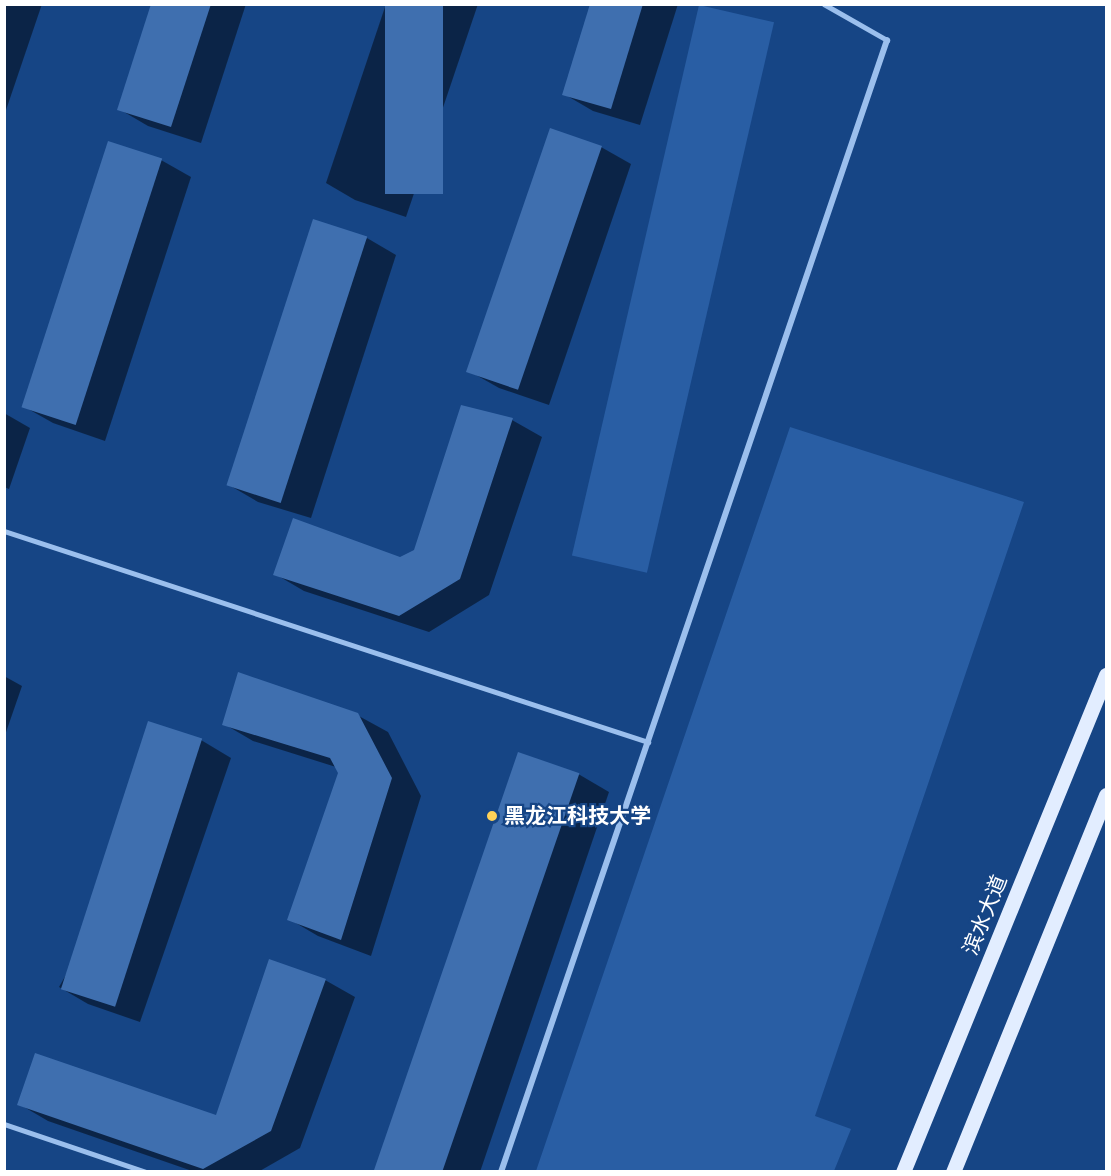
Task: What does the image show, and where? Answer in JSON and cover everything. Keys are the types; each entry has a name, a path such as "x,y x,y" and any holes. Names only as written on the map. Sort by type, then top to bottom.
{"main road":[{"name":"滨水大道","path":"903,1172 1107,675"},
{"path":"954,1172 1107,795"}],"street":[{"path":"501,1172 887,40"}],"lane":[{"path":"824,4 887,40"},
{"path":"4,531 648,742"},
{"path":"4,1124 146,1172"}],"shaded area":[{"path":"699,5 774,22 647,573 572,556"},
{"path":"790,427 1024,502 815,1116 851,1129 834,1171 536,1171"}],"building":[{"path":"151,4 211,4 171,127 117,110"},
{"path":"385,4 443,4 443,194 385,194"},
{"path":"590,4 643,4 611,109 562,95"},
{"path":"550,128 602,146 518,390 466,372"},
{"path":"108,141 162,159 76,425 21,407"},
{"path":"313,219 367,237 281,503 226,485"},
{"path":"461,405 513,418 460,579 399,616 273,575 293,518 400,557 414,550"},
{"path":"238,672 358,713 392,778 341,940 287,920 338,773 330,758 222,725"},
{"path":"148,721 202,739 115,1007 61,989"},
{"path":"518,752 579,773 442,1172 373,1172"},
{"path":"269,959 326,979 271,1131 203,1169 17,1105 35,1053 216,1115"}],"place":[{"name":"黑龙江科技大学","path":"492,816"}]}
